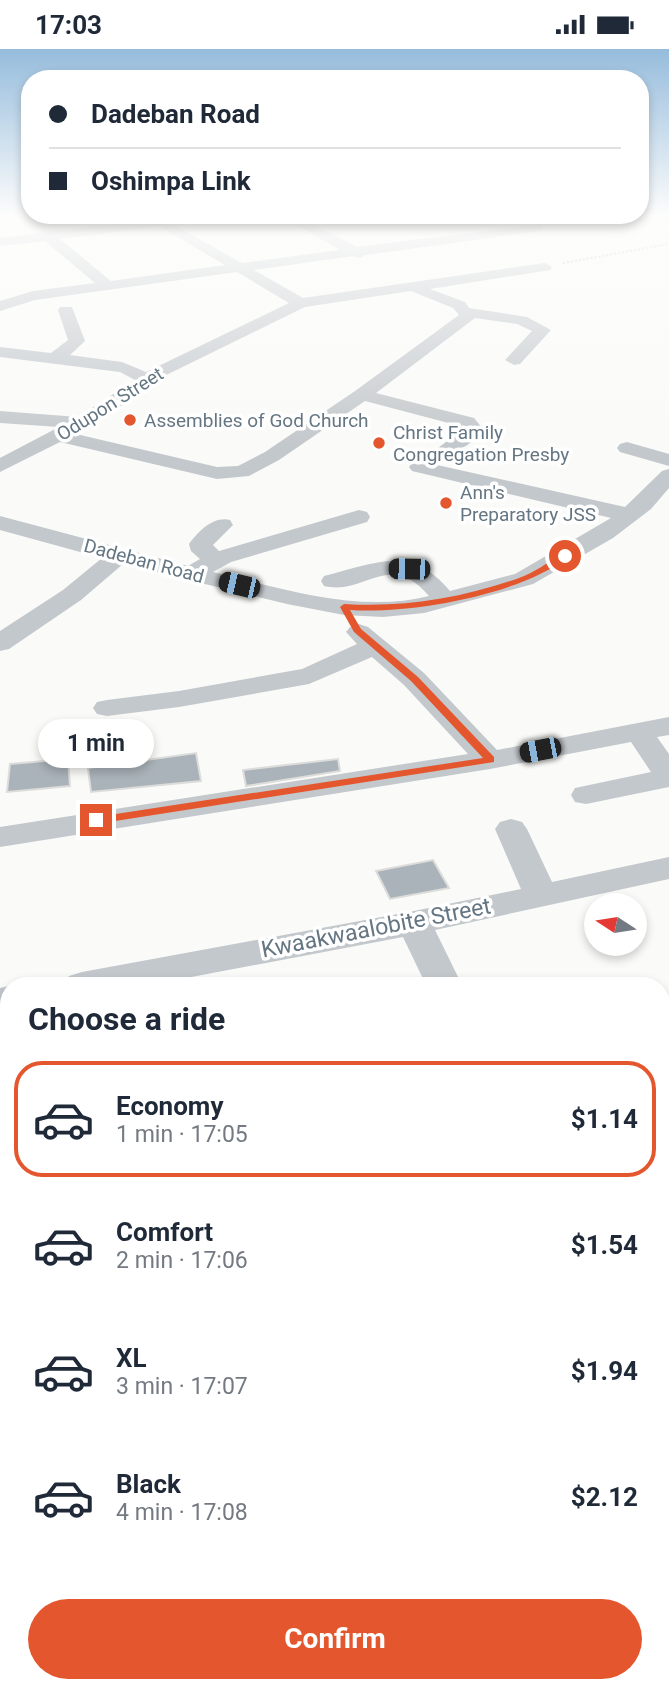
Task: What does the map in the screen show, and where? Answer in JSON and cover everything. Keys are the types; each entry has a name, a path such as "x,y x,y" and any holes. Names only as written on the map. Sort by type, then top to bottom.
{"street":[{"path":"0,306 56,293"},
{"path":"282,293 301,303"},
{"name":"Odupon Street","path":"0,466 82,423 141,386 145,379 301,303 374,293"},
{"path":"428,293 459,305 467,312 521,320 543,330 514,361"},
{"path":"56,358 78,341 66,310"},
{"path":"58,436 229,474 242,472 272,456 362,395 468,316 467,312"},
{"path":"0,352 122,367 145,379"},
{"path":"362,395 467,422 473,426 474,430 448,448"},
{"path":"0,417 82,423"},
{"path":"609,467 633,442 669,460"},
{"path":"419,467 629,515"},
{"name":"Dadeban Road","path":"0,523 287,597 344,607 383,609 445,600 524,579 605,533 643,504 669,475"},
{"path":"190,573 217,560 359,517"},
{"path":"217,560 203,551 201,544 222,525"},
{"path":"0,643 72,595 120,555"},
{"path":"333,580 392,569 409,569 419,573 445,600"},
{"path":"344,607 357,630 414,679 490,759"},
{"path":"107,708 178,699 309,676 373,646"},
{"path":"0,837 490,759 669,726"},
{"path":"586,795 660,780 668,775 639,731"},
{"path":"511,829 540,894"},
{"name":"Kwaakwaalobite Street","path":"125,977 414,923 669,868"},
{"path":"414,923 440,977"}],"building":[{"path":"196,753 201,781 91,792 88,768"},
{"path":"68,759 70,786 7,792 10,764"},
{"path":"338,759 340,771 246,786 243,770"},
{"path":"433,860 449,888 390,899 376,871"}],"place":[{"name":"Assemblies of God Church","path":"130,420"},
{"name":"Christ Family Congregation Presby","path":"379,443"},
{"name":"Ann's Preparatory JSS","path":"446,503"}],"route":[{"path":"96,820 490,759 414,679 357,630 344,607 383,609 424,605 524,579 565,556"}]}
